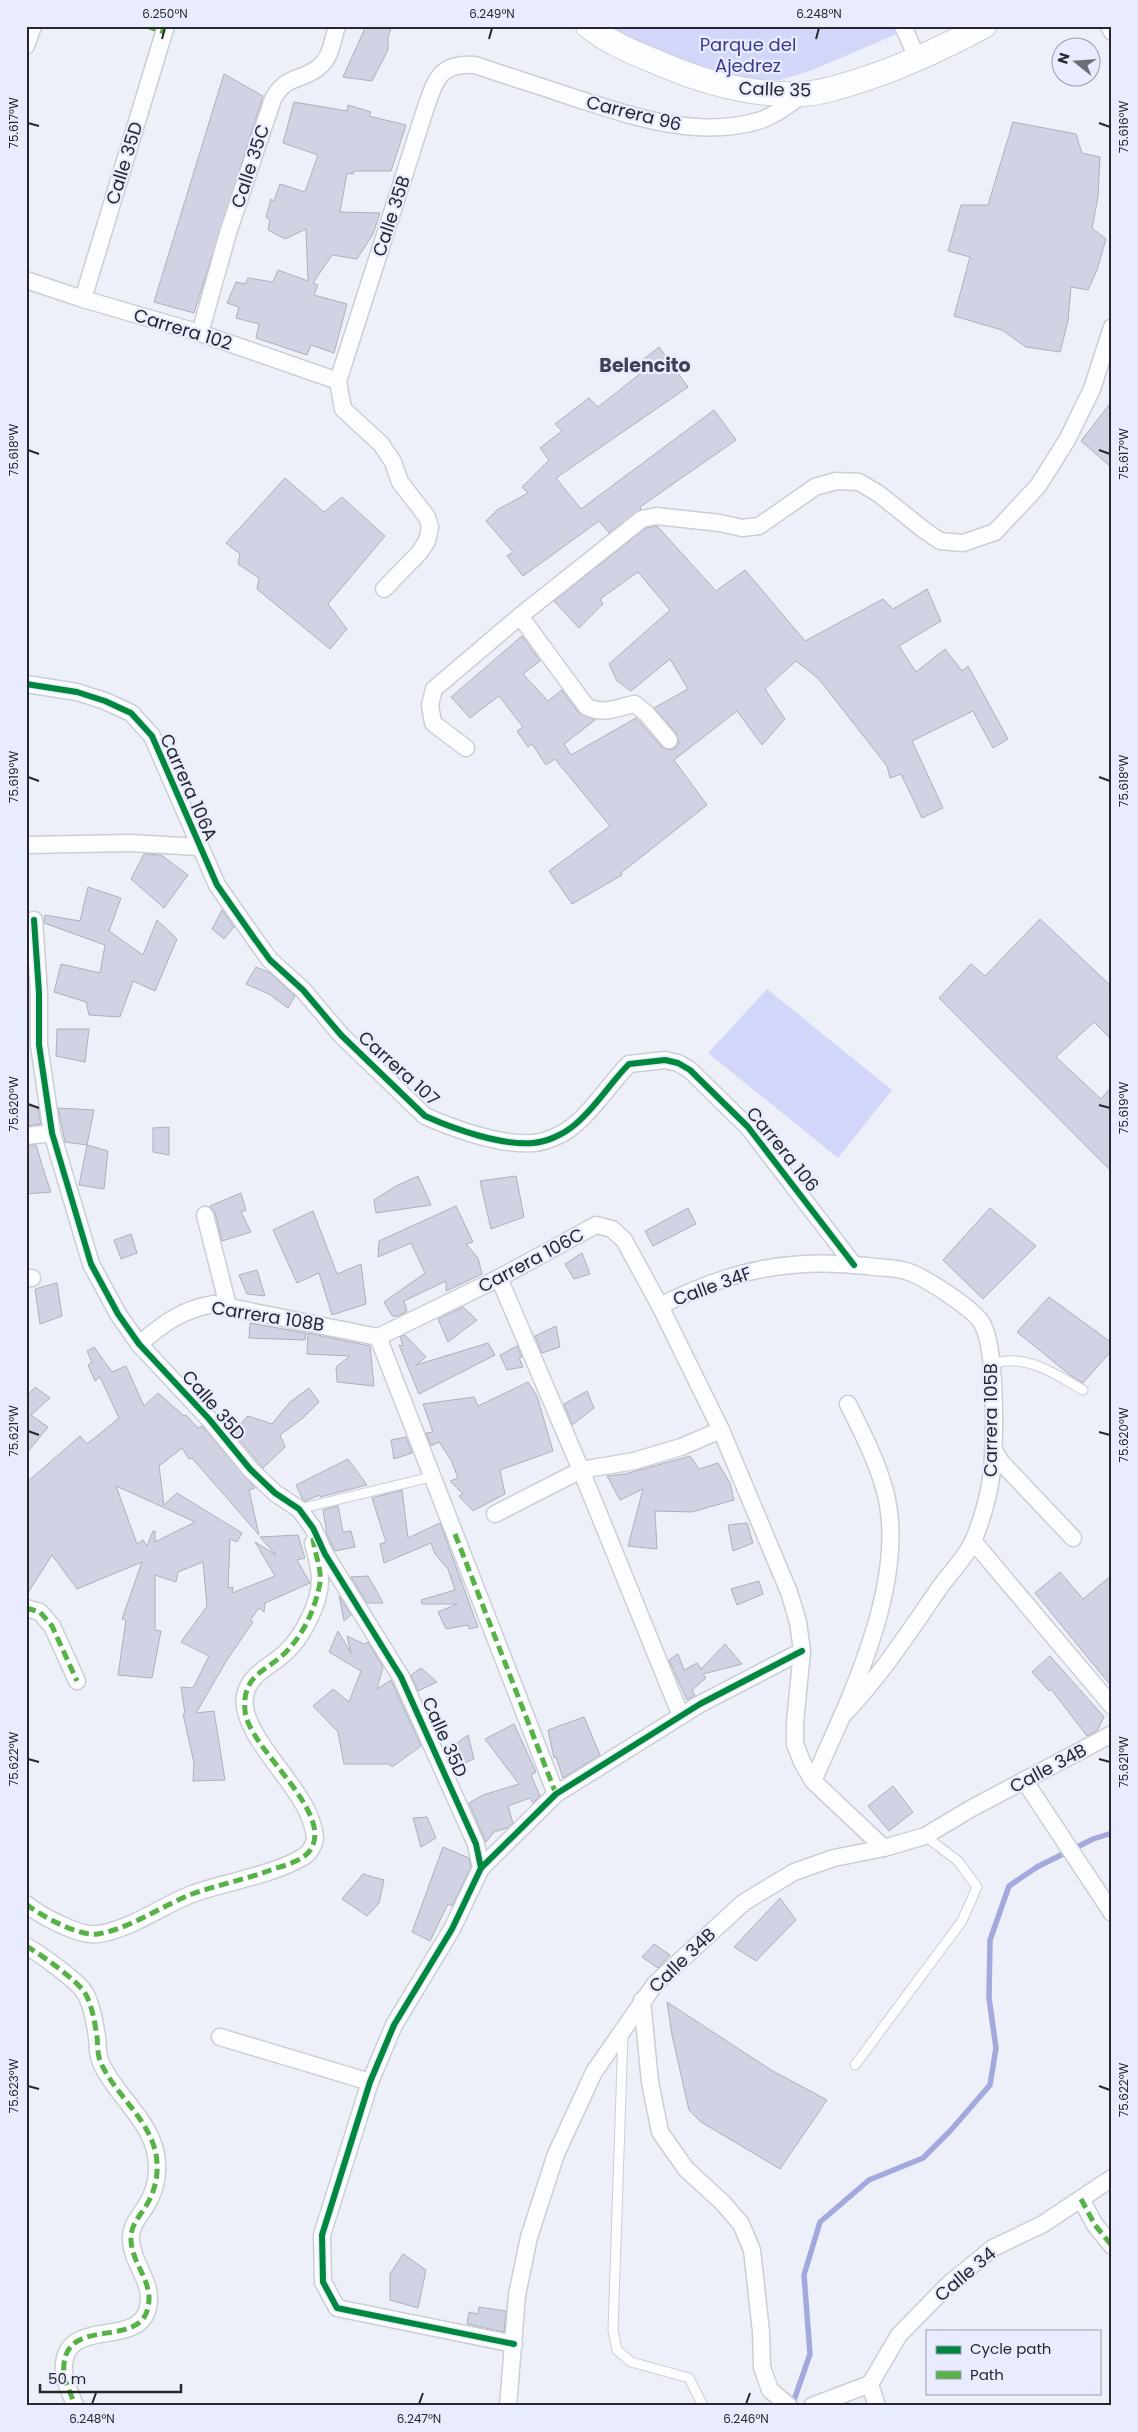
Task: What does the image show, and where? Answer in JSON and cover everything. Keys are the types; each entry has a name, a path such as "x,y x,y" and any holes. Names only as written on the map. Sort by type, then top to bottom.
{"street":[{"path":"26,46 33,26"},
{"name":"Calle 35D","path":"83,299 166,26"},
{"name":"Calle 35C","path":"200,332 228,233 273,99 279,88 285,83 320,67 330,50 336,26"},
{"path":"903,26 918,60"},
{"name":"Calle 35","path":"592,29 630,50 694,78 728,87 804,94 885,73 918,60 984,26"},
{"path":"1109,26 1112,32"},
{"name":"Carrera 96","path":"461,64 475,65 640,117 691,128 716,128 758,121 781,110 804,94"},
{"name":"Calle 35B","path":"338,381 433,86 444,70 453,65 461,64"},
{"name":"Carrera 102","path":"26,280 83,299 200,332 338,381"},
{"path":"466,748 433,723 430,705 434,690 520,616 642,520 656,516 720,523 742,528 759,526 815,487 836,481 859,482 879,494 940,540 964,543 995,532 1038,486 1067,440 1092,389 1112,327"},
{"path":"338,381 343,409 381,444 393,462 400,482 427,517 430,528 427,541 419,553 384,589"},
{"path":"520,616 586,706 593,710 605,712 635,704 646,713 669,740"},
{"name":"Carrera 106A","path":"26,684 77,692 105,701 131,713 152,736 217,885 241,918"},
{"path":"26,845 130,843 199,847"},
{"name":"Carrera 107","path":"241,918 270,960 303,990 341,1035 425,1116 442,1124 507,1142 534,1143 556,1137 572,1127 598,1102 630,1064 656,1060 678,1063"},
{"name":"Calle 35D","path":"34,920 39,994 39,1045 52,1133 91,1264 118,1314 139,1344 209,1419 250,1468 275,1493 299,1509 313,1528 325,1554 401,1677 476,1844 481,1868"},
{"name":"Carrera 106","path":"678,1063 714,1092 748,1127 854,1265"},
{"path":"26,1136 52,1133"},
{"path":"205,1214 228,1306"},
{"name":"Carrera 106C","path":"378,1338 499,1278 596,1225 612,1229 624,1240 660,1306 721,1430 789,1592 798,1622 802,1650 795,1744 813,1781"},
{"name":"Calle 34F","path":"660,1306 734,1274 774,1266 806,1264 854,1265"},
{"name":"Carrera 105B","path":"842,1716 869,1689 973,1541 989,1490 993,1450 992,1364 983,1324 949,1293 906,1271 854,1265"},
{"path":"499,1278 681,1716"},
{"name":"Carrera 108B","path":"139,1344 169,1319 184,1311 214,1304 378,1338"},
{"path":"378,1338 556,1794"},
{"path":"848,1404 867,1441 885,1491 891,1539 887,1580 874,1627 842,1716 813,1781 884,1848"},
{"path":"495,1514 580,1470 634,1461 681,1447 721,1430"},
{"path":"993,1450 1001,1462 1073,1538"},
{"path":"26,1904 79,1932 97,1935 136,1922 191,1895 266,1872 304,1857 311,1848 315,1838 311,1821 302,1800 252,1731 245,1713 245,1696 251,1680 265,1666 285,1653 303,1631 313,1608 320,1580 313,1528"},
{"path":"973,1541 1112,1706"},
{"path":"26,1608 40,1612 52,1626 77,1681"},
{"path":"514,2344 336,2308 323,2282 322,2235 370,2082 394,2025 452,1929 481,1868 556,1794 700,1704 802,1650"},
{"name":"Calle 34B","path":"508,2406 517,2295 529,2237 556,2154 594,2072 642,2000 655,1984 743,1903 794,1872 834,1858 884,1848 925,1836 1024,1780 1112,1734"},
{"path":"1024,1780 1054,1829 1112,1913"},
{"path":"26,1946 42,1955 85,1992 97,2036 99,2060 111,2083 132,2108 146,2131 155,2146 156,2155 156,2185 147,2205 134,2222 131,2236 131,2249 150,2288 147,2314 131,2328 77,2340 68,2349 64,2360 64,2375 75,2406"},
{"path":"642,2000 650,2082 660,2132 686,2169 723,2203 741,2224 752,2250 760,2324 762,2367 770,2390 788,2406"},
{"path":"220,2037 370,2082"},
{"name":"Calle 34","path":"870,2384 899,2335 949,2284 993,2248 1043,2224 1112,2178"},
{"path":"1081,2198 1095,2225 1112,2246"},
{"path":"812,2406 870,2384 877,2406"}],"lane":[{"path":"992,1364 1005,1359 1040,1366 1083,1390"},
{"path":"299,1509 431,1477"},
{"path":"855,2065 962,1921 977,1887 958,1861 925,1836"},
{"path":"623,2029 613,2330 617,2350 631,2362 688,2378 702,2406"}],"green space":[{"name":"Parque del Ajedrez","path":"600,26 893,26 897,34 810,71 780,80 750,83 717,80"},
{"path":"767,989 892,1090 838,1158 708,1053"}],"building":[{"path":"366,26 392,26 388,37 388,50 372,81 343,77"},
{"path":"224,74 263,96 194,313 154,302"},
{"path":"294,102 347,111 348,105 371,112 369,116 406,125 391,171 354,171 353,174 347,173 340,212 380,213 373,234 357,259 332,255 313,283 318,285 314,295 347,304 334,353 311,345 307,355 256,338 259,324 236,318 239,307 227,303 236,282 245,284 248,278 273,282 278,270 308,281 306,229 285,239 268,230 270,220 266,217 271,199 274,201 280,184 305,192 318,155 283,143"},
{"path":"1013,122 1076,134 1082,153 1100,157 1098,197 1092,228 1106,239 1097,270 1088,290 1071,287 1068,321 1060,352 1026,347 1002,330 954,316 970,257 948,251 961,205 988,205"},
{"path":"659,347 688,387 556,478 581,509 714,410 736,440 640,507 641,509 609,533 599,521 523,576 507,556 513,552 486,521 497,510 528,493 522,487 549,460 540,448 562,431 555,424 589,398 598,407 645,370 640,362"},
{"path":"1112,401 1112,468 1081,441"},
{"path":"285,478 324,512 342,497 385,536 328,604 347,629 330,649 257,589 259,578 238,564 240,554 226,543"},
{"path":"657,526 716,591 745,570 805,641 883,599 893,609 927,589 941,621 899,646 916,672 945,649 962,671 968,666 1008,739 993,748 973,711 912,741 943,808 922,818 901,774 890,778 887,766 818,678 796,661 765,689 785,719 762,745 737,711 674,760 707,805 621,873 622,875 572,904 549,871 610,826 555,759 546,765 532,744 528,747 517,731 523,727 499,696 470,718 451,697 522,636 540,661 523,674 548,701 562,690 578,712 595,720 564,744 571,755 636,718 662,747 670,750 675,748 679,743 677,734 654,708 688,689 670,659 631,691 617,681 609,664 670,610 638,572 600,599 603,604 579,628 554,601 646,528"},
{"path":"144,854 161,855 188,875 164,908 131,879"},
{"path":"88,887 121,898 109,931 143,955 157,920 177,939 155,991 133,981 120,1017 89,1015 86,1002 54,992 61,964 100,973 105,945 44,923 45,915 80,921"},
{"path":"222,910 234,927 224,939 212,929"},
{"path":"1040,919 1112,987 1112,1040 1094,1022 1056,1057 1101,1099 1112,1086 1112,1172 939,998 971,964 985,976"},
{"path":"256,967 270,973 295,996 288,1008 269,994 246,984"},
{"path":"57,1029 89,1029 85,1062 56,1056"},
{"path":"26,1106 38,1107 41,1124 26,1126"},
{"path":"58,1108 94,1110 87,1145 65,1142"},
{"path":"169,1127 169,1155 153,1152 153,1128"},
{"path":"36,1145 51,1192 26,1194 26,1146"},
{"path":"87,1145 108,1151 104,1189 79,1185"},
{"path":"418,1176 431,1205 376,1213 374,1200 396,1186"},
{"path":"516,1176 524,1217 491,1229 480,1181"},
{"path":"241,1193 246,1210 241,1212 251,1232 222,1241 215,1213 210,1206"},
{"path":"456,1206 473,1242 466,1244 478,1258 482,1274 446,1291 446,1281 404,1301 407,1311 398,1316 392,1316 384,1302 425,1273 411,1243 378,1257 379,1241"},
{"path":"688,1208 696,1224 653,1246 645,1231"},
{"path":"990,1208 1036,1246 983,1299 943,1260"},
{"path":"313,1211 337,1274 361,1264 366,1304 332,1315 319,1273 297,1283 273,1230"},
{"path":"131,1234 137,1253 121,1259 114,1240"},
{"path":"582,1253 590,1274 574,1279 565,1264"},
{"path":"257,1270 265,1296 247,1294 239,1275"},
{"path":"57,1283 62,1316 40,1324 35,1289"},
{"path":"1049,1297 1112,1343 1112,1350 1083,1383 1070,1375 1017,1332"},
{"path":"463,1307 477,1320 448,1342 438,1319"},
{"path":"250,1323 306,1333 305,1340 249,1338"},
{"path":"556,1326 560,1347 542,1353 535,1336"},
{"path":"308,1333 370,1346 374,1386 337,1382 336,1367 350,1356 307,1354"},
{"path":"405,1335 426,1357 416,1365 488,1343 495,1355 419,1394 399,1345 403,1346 400,1337"},
{"path":"517,1346 522,1357 519,1358 523,1367 507,1370 500,1355"},
{"path":"94,1347 112,1372 126,1366 144,1406 158,1393 184,1416 186,1415 198,1428 202,1426 255,1488 249,1490 259,1535 192,1458 189,1459 182,1448 159,1466 164,1505 177,1493 242,1533 237,1542 230,1539 228,1588 233,1587 232,1593 275,1576 255,1542 276,1555 260,1537 298,1535 305,1558 297,1560 310,1583 265,1603 264,1612 259,1608 250,1620 253,1622 227,1660 196,1713 214,1711 225,1780 193,1781 194,1763 183,1714 185,1714 181,1687 193,1688 209,1656 181,1642 207,1606 203,1562 178,1572 176,1582 155,1575 155,1630 161,1631 152,1678 118,1675 126,1620 122,1619 142,1562 77,1589 52,1555 26,1596 26,1483 80,1436 87,1444 119,1418 100,1377 95,1381 88,1365 92,1362 87,1351","holes":["116,1486 195,1522 155,1542 155,1531 153,1531 147,1546 143,1540 137,1544"]},
{"path":"528,1382 537,1396 553,1451 500,1470 505,1494 473,1511 459,1496 463,1494 450,1481 458,1478 451,1460 439,1442 431,1446 426,1433 433,1432 423,1404 474,1397 478,1406"},
{"path":"35,1387 50,1398 31,1415 48,1427 26,1454 26,1397"},
{"path":"309,1388 319,1402 303,1418 280,1435 285,1447 263,1468 233,1432 248,1416 272,1424 290,1402"},
{"path":"587,1391 594,1408 572,1425 564,1404"},
{"path":"406,1437 412,1453 394,1459 391,1440"},
{"path":"690,1456 699,1469 718,1463 730,1483 734,1500 692,1512 655,1511 657,1549 628,1546 643,1489 620,1500 607,1476 625,1474"},
{"path":"348,1459 367,1485 303,1500 296,1485"},
{"path":"402,1490 408,1538 440,1523 478,1627 469,1629 468,1625 446,1629 438,1612 457,1604 422,1604 421,1600 455,1590 448,1569 435,1554 431,1543 384,1563 380,1544 386,1542 372,1498"},
{"path":"338,1506 343,1532 351,1531 355,1547 335,1551 327,1535 323,1510"},
{"path":"747,1523 753,1543 733,1551 728,1525"},
{"path":"1060,1572 1083,1599 1112,1575 1112,1687 1035,1593"},
{"path":"368,1576 383,1603 367,1603 351,1577"},
{"path":"759,1581 763,1594 737,1605 731,1589"},
{"path":"339,1596 351,1615 344,1621"},
{"path":"338,1631 351,1653 347,1636 364,1644 368,1642 383,1667 377,1689 391,1680 421,1746 392,1767 389,1764 344,1764 338,1732 313,1706 333,1689 349,1702 361,1671 329,1652"},
{"path":"725,1644 742,1664 703,1674 706,1678 692,1690 695,1695 687,1700 669,1660 678,1654 684,1670 697,1663 701,1669"},
{"path":"1050,1656 1104,1717 1097,1731 1087,1736 1051,1689 1049,1691 1032,1672"},
{"path":"421,1668 437,1682 418,1691 411,1675"},
{"path":"584,1717 600,1755 563,1778 556,1757 554,1758 548,1730"},
{"path":"514,1724 536,1772 531,1775 540,1796 533,1803 530,1798 508,1806 513,1823 507,1828 494,1832 486,1842 469,1803 483,1795 519,1784 485,1739"},
{"path":"468,1735 474,1759 453,1768 445,1752"},
{"path":"893,1786 913,1812 889,1831 868,1806"},
{"path":"427,1817 436,1838 421,1847 413,1818"},
{"path":"443,1847 469,1858 471,1867 452,1906 448,1904 430,1941 412,1932"},
{"path":"363,1874 384,1880 379,1903 367,1916 342,1899"},
{"path":"780,1898 796,1920 756,1961 734,1947"},
{"path":"654,1944 670,1955 658,1968 642,1957"},
{"path":"667,2002 771,2070 827,2100 780,2169 701,2122 689,2110 672,2035"},
{"path":"403,2254 426,2270 418,2308 390,2300 390,2274"},
{"path":"479,2307 506,2311 504,2332 467,2324 469,2312 478,2314"}],"waterway":[{"path":"792,2406 810,2354 804,2275 820,2222 869,2180 923,2158 951,2130 990,2085 996,2048 989,1998 990,1940 1009,1886 1037,1867 1093,1839 1112,1833"}],"marked path":[{"path":"146,26 164,32"},
{"path":"455,1534 556,1794"},
{"path":"26,1904 51,1920 71,1929 98,1934 135,1922 192,1894 291,1863 303,1857 311,1849 315,1834 311,1817 301,1798 260,1743 250,1726 245,1711 245,1699 251,1682 292,1646 312,1612 320,1583 319,1566 313,1538"},
{"path":"26,1608 40,1612 52,1626 77,1681"},
{"path":"26,1946 67,1975 85,1993 93,2014 101,2063 150,2135 157,2163 157,2174 153,2191 131,2235 132,2249 148,2292 147,2311 140,2322 128,2328 85,2338 73,2344 66,2356 64,2374 75,2406"},
{"path":"1081,2199 1095,2225 1112,2246"}],"cycle path":[{"path":"26,684 77,692 105,701 131,713 152,736 217,885 270,960 303,990 341,1035 425,1116 464,1131 507,1142 533,1143 548,1140 568,1130 580,1120 629,1064 665,1060 678,1063 690,1070 748,1127 854,1265"},
{"path":"34,920 39,993 39,1045 52,1133 91,1264 118,1314 139,1344 209,1419 250,1469 275,1493 299,1509 313,1528 325,1554 401,1677 476,1844 481,1868"},
{"path":"514,2344 337,2308 323,2282 322,2235 370,2082 394,2025 452,1929 481,1868 556,1794 700,1704 802,1651"}],"district":[{"name":"Belencito","path":"645,365"}]}
